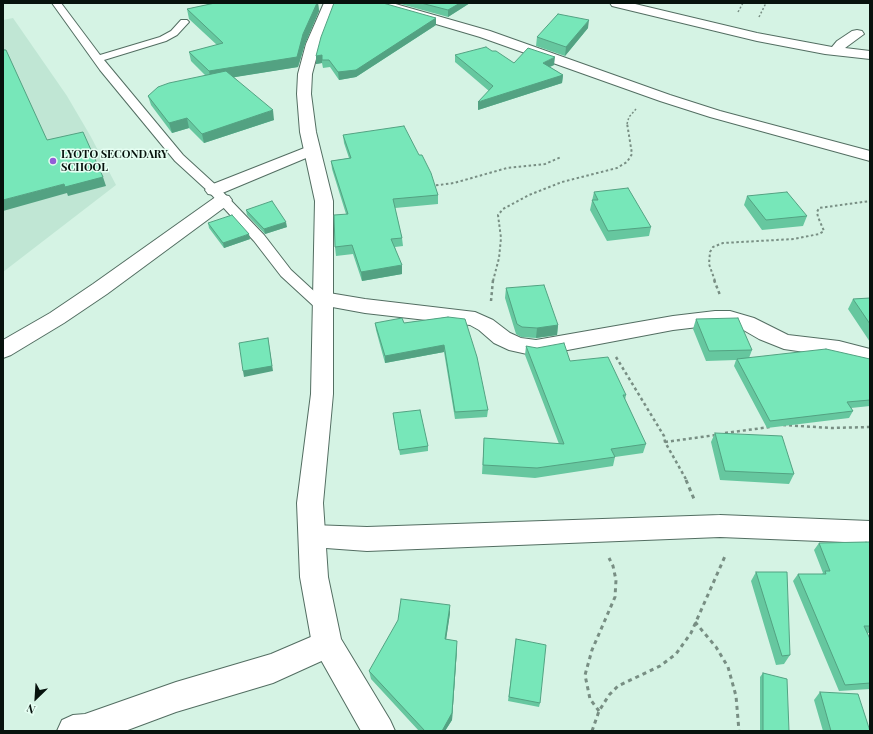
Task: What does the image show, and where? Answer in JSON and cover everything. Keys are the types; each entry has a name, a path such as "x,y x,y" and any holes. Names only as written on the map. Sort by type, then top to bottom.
{"street":[{"path":"330,3 313,44 305,74 305,113 324,201 322,394 310,503 314,578 327,644 379,731"},
{"path":"378,3 485,34 652,94 766,129 870,156"},
{"path":"616,3 757,37 837,51 870,55"},
{"path":"837,51 842,44 857,34"},
{"path":"3,350 57,318 100,289 218,195 312,150"},
{"path":"323,303 365,306 475,319 486,325 502,338 517,345 536,348 674,323 715,318 730,318 747,323 784,342 840,349 870,357"},
{"path":"312,536 367,539 594,532 702,526 870,532"},
{"path":"73,731 84,730 176,697 273,668 327,644"}],"lane":[{"path":"56,3 98,59 179,158 218,195 259,238 286,273 323,303"},
{"path":"98,59 163,39 174,33 184,22"}],"path":[{"path":"486,325 491,304 492,285 499,258 501,238 498,215 504,209 529,194 562,182 618,168 627,162 632,154 626,125 628,117 652,94"},
{"path":"424,187 454,183 507,168 545,164 561,157"},
{"path":"730,318 709,264 710,252 713,247 723,243 794,239 819,234 824,231 824,228 818,217 818,208 870,201"},
{"path":"604,335 664,436 665,442 678,463 690,487 702,526"},
{"path":"665,442 783,425 831,428 870,427"},
{"path":"592,731 599,711 609,695 618,686 660,666 676,654 691,633 720,568 736,527"},
{"path":"594,532 613,566 616,580 615,597 592,650 585,675 590,699 599,711"},
{"path":"696,622 716,647 728,667 736,696 739,731"}],"shaded area":[{"name":"LYOTO SECONDARY SCHOOL","path":"13,18 67,96 91,137 116,185 3,272 3,20"}],"building":[{"path":"215,3 317,3 303,34 297,57 209,71 189,52 223,43 187,9"},
{"path":"334,3 383,3 436,18 356,70 338,72 329,60 322,60 322,55 316,56 321,37"},
{"path":"421,3 460,3 448,10"},
{"path":"558,14 589,20 566,47 537,37"},
{"path":"3,47 4,50 6,50 47,140 83,132 103,177 65,187 64,184 3,200"},
{"path":"486,47 492,51 496,51 514,63 528,48 555,57 543,63 563,75 478,102 493,86 455,55"},
{"path":"226,71 273,110 202,134 187,118 169,123 148,96 158,87 169,83"},
{"path":"404,126 419,155 422,155 431,173 438,195 393,199 402,238 391,239 402,265 361,272 352,245 335,247 334,215 348,214 331,161 351,158 343,135"},
{"path":"628,188 651,227 608,231 592,200 598,200 594,192"},
{"path":"787,192 807,216 766,220 747,196"},
{"path":"272,201 286,222 264,229 246,210"},
{"path":"232,215 249,234 223,243 208,223"},
{"path":"544,285 558,325 537,328 522,327 517,324 506,288"},
{"path":"870,298 870,324 853,299"},
{"path":"448,317 465,319 477,357 488,410 455,412 444,345 385,356 375,323 402,318 404,323"},
{"path":"738,318 752,350 709,351 696,319"},
{"path":"268,338 272,366 243,371 239,343"},
{"path":"564,343 570,361 608,357 626,395 623,395 646,444 611,449 615,457 537,468 483,465 484,438 564,444 526,346 537,348"},
{"path":"826,349 870,359 870,400 847,402 853,411 770,421 737,359"},
{"path":"420,410 428,446 399,450 393,413"},
{"path":"715,433 782,436 794,474 725,471"},
{"path":"870,542 870,626 864,626 870,639 870,683 845,685 798,574 826,574 825,571 830,571 819,543"},
{"path":"756,572 787,572 790,655 782,656"},
{"path":"401,599 450,605 445,639 457,641 452,713 442,731 425,731 369,671 398,620"},
{"path":"516,639 546,645 540,703 509,697"},
{"path":"763,673 787,679 789,731 763,731"},
{"path":"820,692 858,694 870,731 831,731"}],"place":[{"name":"LYOTO SECONDARY SCHOOL","path":"53,161"}]}
